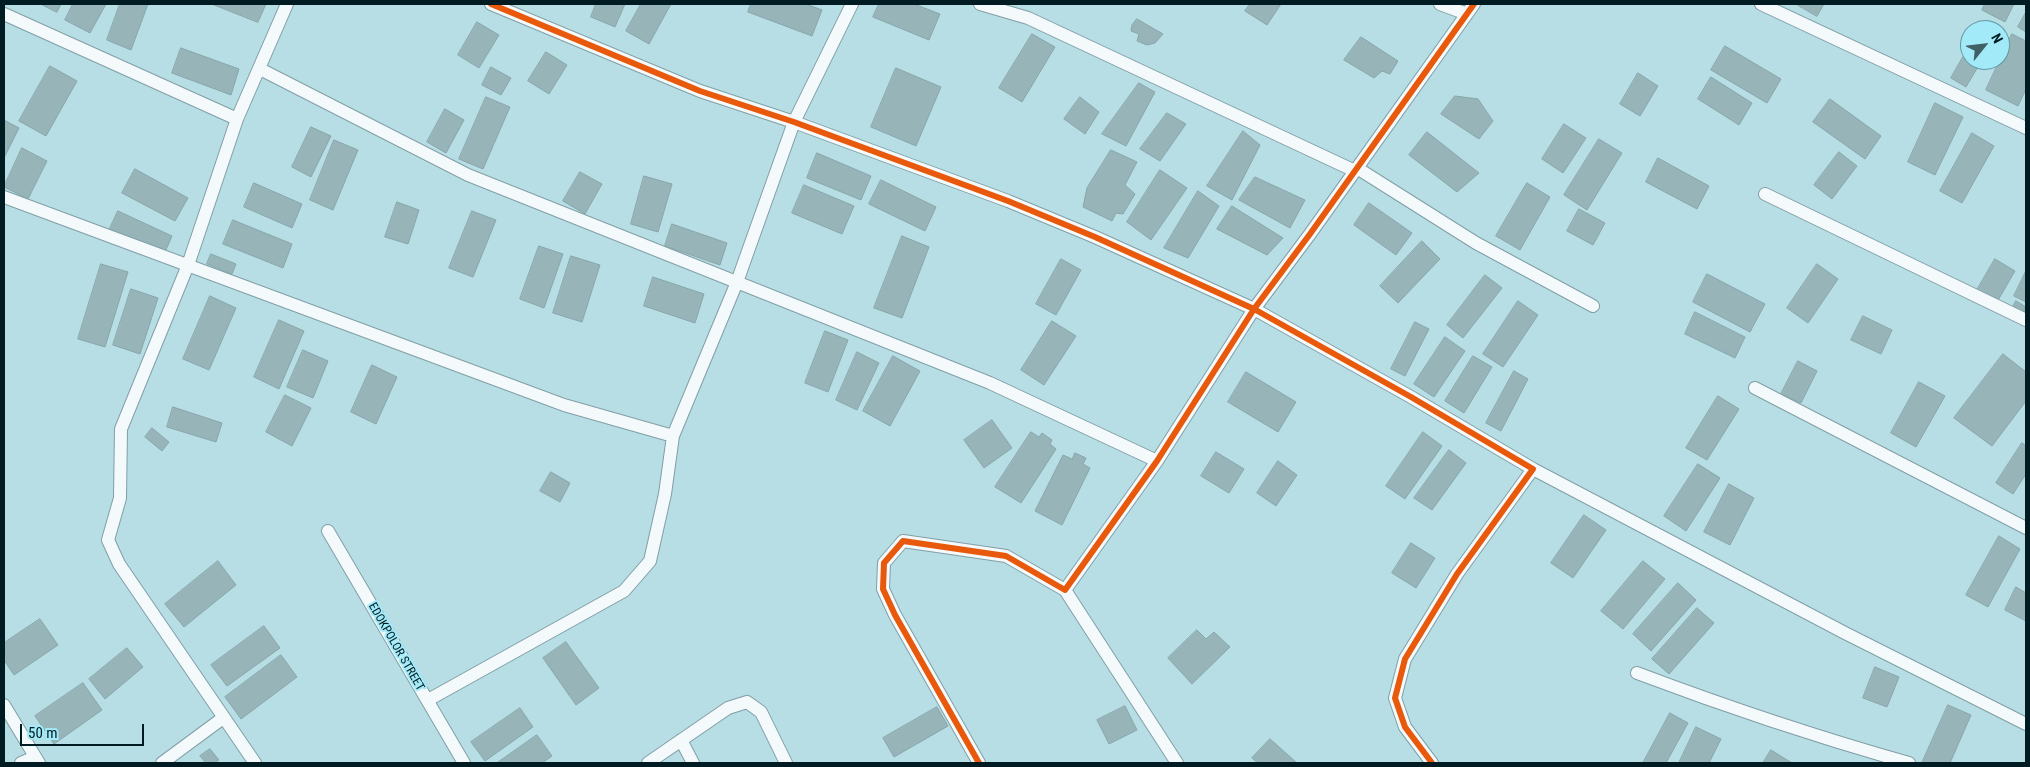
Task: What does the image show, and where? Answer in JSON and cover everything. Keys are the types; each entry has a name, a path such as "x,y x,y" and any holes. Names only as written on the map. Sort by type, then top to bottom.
{"street":[{"path":"255,763 119,564 108,540 120,498 121,429 188,265 237,118 287,4"},
{"path":"491,4 700,91 794,122 1008,201 1254,309 1411,397 1533,469 1828,624 2026,724"},
{"path":"428,700 624,591 650,561 664,494 673,436 737,282 794,122 852,4"},
{"path":"980,4 1028,18 1356,169 1476,243 1593,306"},
{"path":"1065,590 1157,461 1254,309 1470,9 1440,4"},
{"path":"1761,4 2026,128"},
{"path":"4,14 237,118"},
{"path":"260,69 468,175 990,383 1157,461"},
{"path":"1765,194 2026,320"},
{"path":"4,197 564,405 673,436"},
{"path":"1755,388 2026,528"},
{"path":"1432,763 1405,727 1395,698 1405,659 1457,574 1533,469"},
{"name":"EDOKPOLOR STREET","path":"328,531 464,763"},
{"path":"979,763 895,615 883,588 884,563 903,542 1006,556 1065,590 1178,763"},
{"path":"1637,674 1746,713 1909,763"},
{"path":"648,763 728,708 747,702 761,712 786,763"},
{"path":"4,705 37,760 21,763"},
{"path":"162,763 223,718"},
{"path":"681,740 693,763"}],"building":[{"path":"41,4 61,4 57,12"},
{"path":"73,4 106,4 90,33 65,20"},
{"path":"120,4 148,4 131,50 107,40"},
{"path":"212,4 266,4 258,22"},
{"path":"596,4 625,4 615,27 591,17"},
{"path":"641,4 671,4 649,44 626,31"},
{"path":"751,4 806,4 822,10 812,36 748,12"},
{"path":"879,4 914,4 940,14 929,40 873,17"},
{"path":"1250,4 1281,4 1267,25 1245,11"},
{"path":"1796,4 1824,4 1817,16"},
{"path":"1985,4 2014,4 2006,20 2001,20 1982,10"},
{"path":"2026,12 2026,32 2018,27"},
{"path":"1137,19 1163,34 1155,43 1147,45 1137,41 1139,34 1131,31 1132,25"},
{"path":"477,22 499,35 479,68 458,55"},
{"path":"1032,34 1055,47 1022,102 999,88"},
{"path":"2012,34 2026,41 2026,89 2018,106 1986,90 1995,70 2010,70 2010,38"},
{"path":"1361,37 1398,61 1390,74 1382,71 1374,78 1344,60"},
{"path":"1725,46 1781,79 1767,103 1711,70"},
{"path":"181,48 239,69 231,95 172,73"},
{"path":"546,52 567,65 549,94 528,81"},
{"path":"1960,62 1960,70 1976,70 1966,87 1951,78"},
{"path":"50,66 77,81 46,136 19,121"},
{"path":"491,67 511,78 501,95 482,85"},
{"path":"896,68 941,87 916,146 871,127"},
{"path":"1638,73 1658,86 1640,116 1620,104"},
{"path":"1711,77 1752,103 1739,125 1698,99"},
{"path":"1139,83 1155,92 1126,146 1102,134"},
{"path":"1455,96 1478,99 1493,121 1479,139 1441,114"},
{"path":"486,97 510,107 483,169 459,159"},
{"path":"1080,97 1099,112 1085,134 1064,119"},
{"path":"1830,99 1881,136 1865,159 1813,122"},
{"path":"1935,103 1963,117 1935,175 1908,162"},
{"path":"445,109 464,120 446,153 427,142"},
{"path":"1167,113 1186,124 1160,161 1140,149"},
{"path":"4,120 19,128 4,158"},
{"path":"1564,124 1586,138 1563,173 1542,159"},
{"path":"311,127 331,136 311,177 292,167"},
{"path":"1243,131 1260,145 1232,200 1207,186"},
{"path":"1427,132 1479,173 1457,192 1409,155"},
{"path":"1972,133 1994,146 1962,203 1940,191"},
{"path":"1599,139 1622,153 1587,210 1564,195"},
{"path":"334,140 358,150 333,210 310,200"},
{"path":"22,148 47,161 28,199 4,187"},
{"path":"1111,150 1137,162 1125,185 1135,194 1123,214 1116,213 1112,221 1083,207 1087,188"},
{"path":"1839,152 1857,166 1832,199 1814,185"},
{"path":"817,153 871,176 861,200 807,178"},
{"path":"1658,158 1709,186 1697,209 1646,182"},
{"path":"135,169 188,198 175,221 122,193"},
{"path":"1160,170 1187,188 1151,240 1127,222"},
{"path":"580,172 602,184 585,214 563,201"},
{"path":"644,176 672,184 658,232 631,224"},
{"path":"1255,177 1305,200 1290,228 1239,200"},
{"path":"881,180 936,207 925,231 869,204"},
{"path":"254,183 302,204 292,228 244,207"},
{"path":"1527,183 1550,197 1520,250 1496,236"},
{"path":"804,185 854,206 842,234 792,213"},
{"path":"1198,191 1219,206 1188,258 1164,248"},
{"path":"397,202 419,210 408,244 385,237"},
{"path":"1369,203 1412,233 1396,255 1354,225"},
{"path":"1232,206 1283,238 1267,255 1217,229"},
{"path":"1579,209 1605,223 1593,245 1567,231"},
{"path":"118,211 172,236 162,259 107,235"},
{"path":"472,211 496,220 473,277 449,268"},
{"path":"233,220 292,244 283,268 223,244"},
{"path":"672,224 727,243 720,265 665,246"},
{"path":"902,236 929,247 902,318 874,308"},
{"path":"1422,241 1440,259 1398,303 1380,286"},
{"path":"539,246 563,254 544,308 520,299"},
{"path":"211,254 236,264 232,274 207,264"},
{"path":"571,256 600,265 582,322 553,313"},
{"path":"1061,259 1081,270 1056,315 1036,304"},
{"path":"1995,259 2015,271 1997,302 1977,290"},
{"path":"101,264 128,272 105,347 78,339"},
{"path":"1817,264 1838,279 1808,323 1787,308"},
{"path":"2026,271 2026,302 2014,296"},
{"path":"1707,274 1765,304 1750,332 1693,302"},
{"path":"1485,275 1502,288 1463,338 1447,325"},
{"path":"653,277 704,294 695,323 644,306"},
{"path":"131,289 158,298 140,354 113,345"},
{"path":"210,296 236,308 209,370 183,359"},
{"path":"1518,301 1538,315 1503,367 1483,354"},
{"path":"2016,301 2026,307 2023,315 2012,309"},
{"path":"1695,312 1745,337 1735,358 1685,334"},
{"path":"1863,316 1892,330 1881,354 1851,340"},
{"path":"279,320 304,331 279,389 254,377"},
{"path":"1052,321 1076,336 1044,385 1021,370"},
{"path":"1415,322 1429,329 1405,376 1391,369"},
{"path":"825,331 848,340 828,392 805,383"},
{"path":"1445,337 1465,351 1434,397 1414,384"},
{"path":"303,350 328,361 313,398 287,387"},
{"path":"857,352 879,363 857,410 836,400"},
{"path":"2003,354 2026,372 2026,401 1992,446 1954,418"},
{"path":"893,356 920,371 890,426 863,411"},
{"path":"1473,356 1492,367 1464,413 1445,401"},
{"path":"1798,361 1817,371 1801,403 1781,394"},
{"path":"372,365 397,377 376,424 351,412"},
{"path":"1514,371 1528,379 1501,431 1486,423"},
{"path":"1246,372 1296,402 1278,432 1228,402"},
{"path":"1919,382 1945,396 1916,447 1891,433"},
{"path":"285,395 311,408 292,446 266,432"},
{"path":"1718,396 1739,409 1707,460 1686,448"},
{"path":"173,407 222,423 216,442 167,427"},
{"path":"992,420 1012,448 984,468 964,440"},
{"path":"152,428 169,442 162,451 145,437"},
{"path":"1031,432 1039,437 1042,433 1052,440 1050,444 1056,449 1021,503 995,487"},
{"path":"1423,432 1442,446 1405,499 1386,486"},
{"path":"2022,443 2026,446 2026,474 2013,494 1996,483"},
{"path":"1449,450 1466,463 1432,510 1414,498"},
{"path":"1216,452 1244,469 1229,493 1201,476"},
{"path":"1075,453 1086,458 1083,464 1090,468 1062,525 1035,511 1063,455 1072,459"},
{"path":"1278,461 1297,475 1276,506 1257,493"},
{"path":"1698,464 1720,478 1686,531 1664,516"},
{"path":"551,472 570,483 560,502 540,491"},
{"path":"1729,484 1754,498 1730,545 1704,532"},
{"path":"1584,515 1606,530 1573,578 1551,563"},
{"path":"1999,536 2020,549 1988,607 1966,595"},
{"path":"1411,543 1435,558 1416,588 1392,573"},
{"path":"218,561 236,585 184,627 165,604"},
{"path":"1643,561 1665,579 1623,629 1601,611"},
{"path":"1678,583 1696,600 1651,651 1633,634"},
{"path":"2016,587 2026,593 2026,621 2005,610"},
{"path":"1697,608 1714,623 1669,674 1652,659"},
{"path":"40,619 58,645 14,675 4,660 4,643"},
{"path":"264,626 280,648 227,686 211,665"},
{"path":"1197,630 1206,639 1214,632 1230,647 1192,684 1168,658"},
{"path":"566,642 599,688 576,705 543,658"},
{"path":"127,648 143,667 105,699 89,679"},
{"path":"281,655 297,677 241,719 225,697"},
{"path":"1875,667 1899,677 1887,707 1863,698"},
{"path":"83,683 102,710 54,744 35,716"},
{"path":"1948,705 1971,715 1950,763 1922,763"},
{"path":"1125,706 1137,730 1109,744 1097,720"},
{"path":"937,707 948,726 894,757 883,738"},
{"path":"520,708 533,727 485,761 471,742"},
{"path":"1670,713 1688,723 1666,763 1643,763"},
{"path":"1696,727 1721,739 1709,763 1679,763"},
{"path":"537,735 552,756 542,763 497,763"},
{"path":"1270,739 1297,763 1258,763 1252,758"},
{"path":"210,749 219,760 214,763 206,763 200,756"},
{"path":"1771,750 1792,763 1763,763"}],"cycle path":[{"path":"491,4 700,91 794,122 1008,201 1095,237 1254,309 1411,397 1533,469 1457,574 1405,659 1395,698 1405,727 1432,763"},
{"path":"979,763 895,615 883,589 884,563 903,541 1006,556 1065,590 1157,461 1254,309 1310,234 1474,4"}]}
